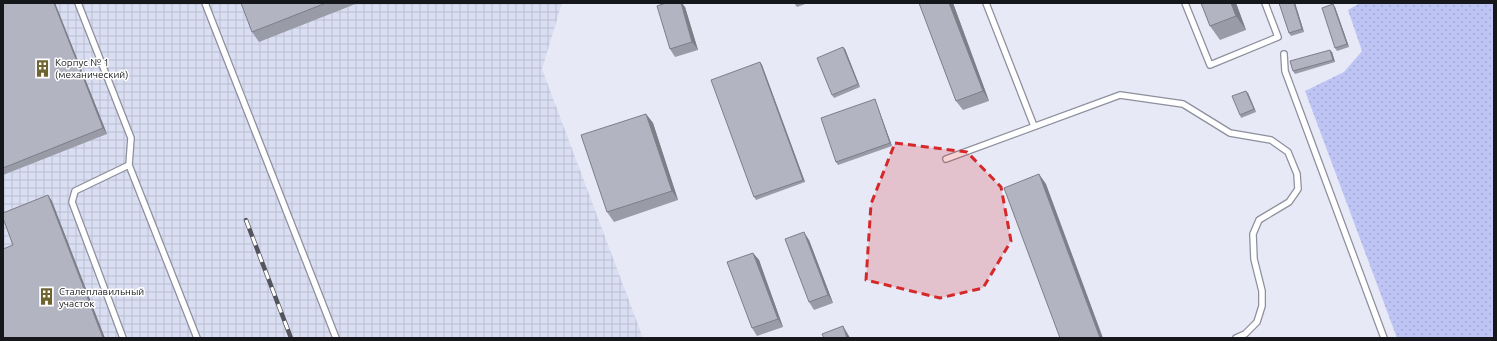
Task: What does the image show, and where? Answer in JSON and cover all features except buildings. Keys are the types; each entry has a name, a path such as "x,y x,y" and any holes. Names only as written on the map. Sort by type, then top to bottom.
{"lane":[{"path":"78,3 131,138 129,165 197,338"},
{"path":"205,3 336,338"},
{"path":"986,3 1034,126"},
{"path":"1185,3 1210,65 1278,37 1265,3"},
{"path":"1284,54 1285,71 1384,338"},
{"path":"946,159 1120,95 1182,104 1230,133 1271,140 1288,152 1297,174 1298,189 1289,202 1259,220 1253,234 1254,259 1262,291 1262,306 1257,322 1245,334 1236,338"},
{"path":"123,338 72,202 75,191 129,165"}],"highlighted area":[{"path":"895,143 967,152 1001,187 1011,241 983,288 940,298 866,280 871,204"}],"shaded area":[{"path":"3,3 562,3 542,69 643,338 3,338"},
{"path":"1360,3 1494,3 1494,338 1397,338 1305,91 1344,72 1362,51 1348,10"}],"railway":[{"path":"246,220 291,338"}],"place":[{"name":"Корпус № 1 (механический)","path":"42,68"},
{"name":"Сталеплавильный участок","path":"46,297"}]}
